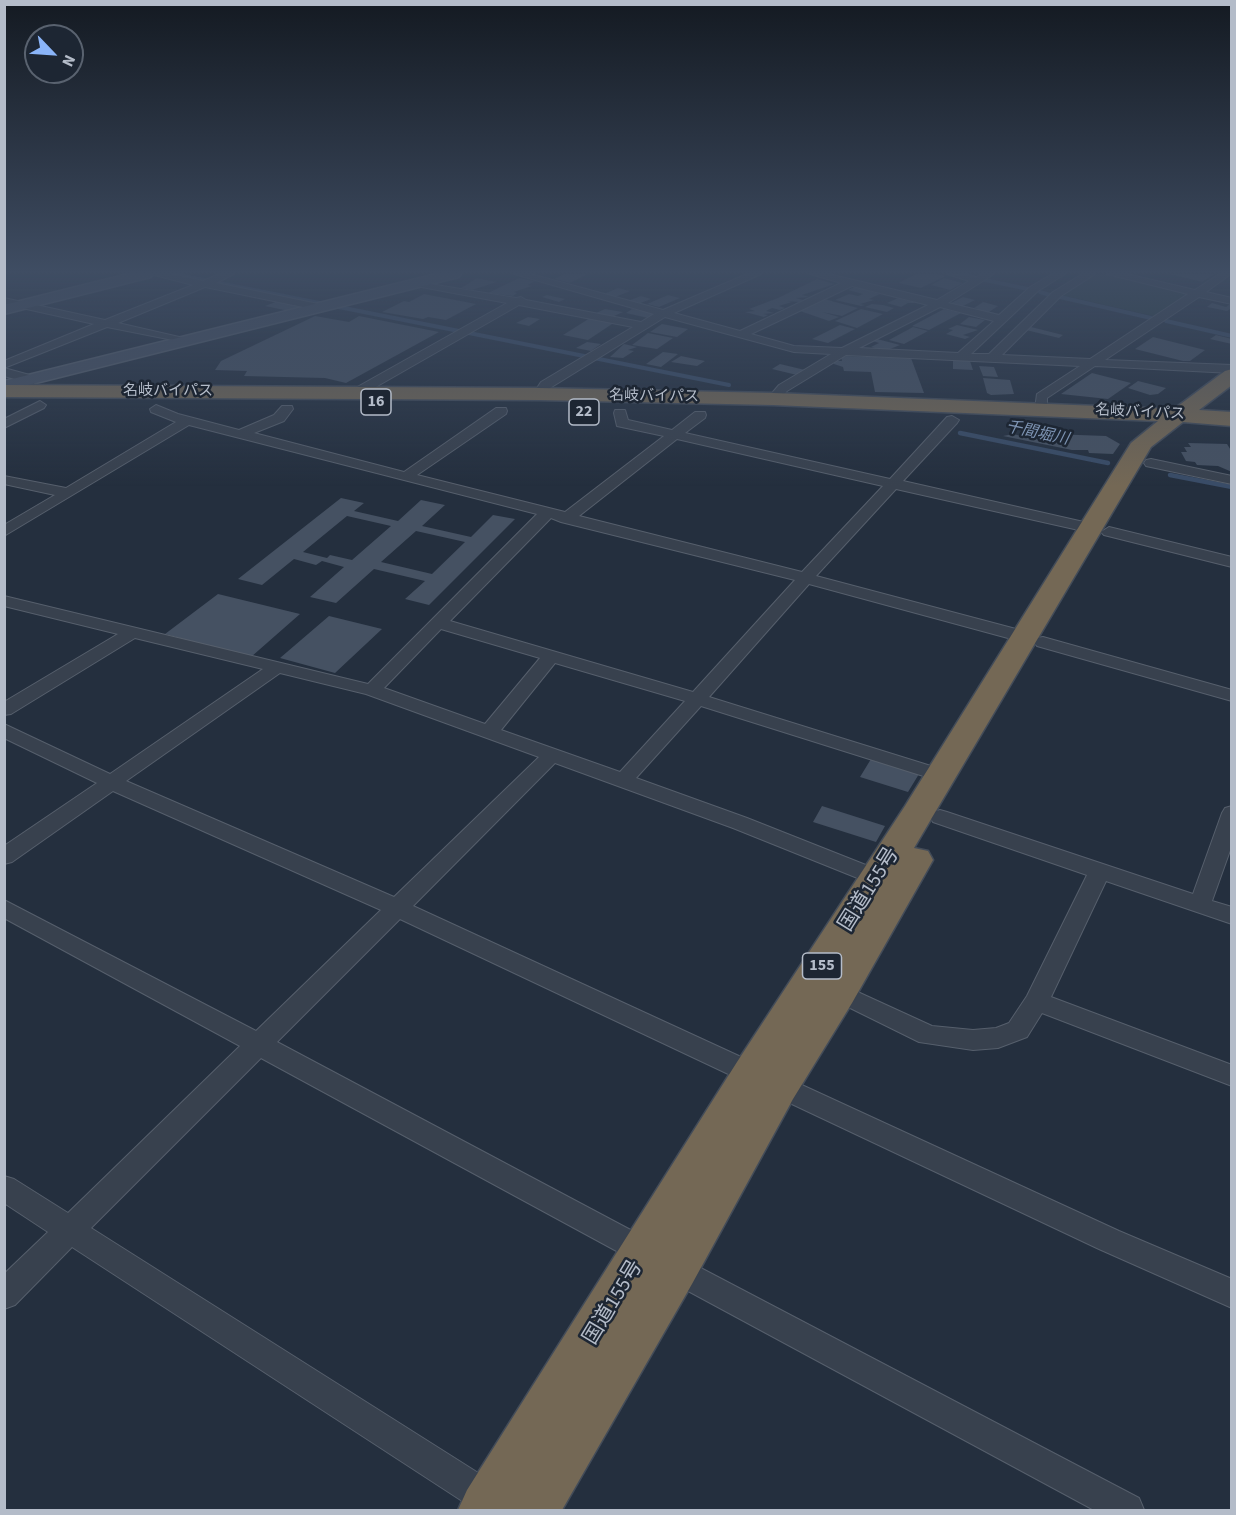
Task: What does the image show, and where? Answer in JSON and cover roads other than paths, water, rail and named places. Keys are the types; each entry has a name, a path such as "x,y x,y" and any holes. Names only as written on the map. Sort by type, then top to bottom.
{"highway":[{"path":"47,398 50,382 55,376 72,368"},
{"name":"国道155号","path":"765,1080 838,992 940,817 1034,640 1101,530 1163,435 1232,375"},
{"name":"名岐バイパス","path":"4,388 47,398 156,409 501,411 878,418 952,420 1163,435 1232,431"},
{"name":"名岐バイパス","path":"4,404 47,398 356,393 773,399 1041,409 1163,435 1232,419"},
{"name":"16","path":"4,404 384,402 748,408 825,411 878,418"},
{"name":"国道155号","path":"530,1510 660,1260 765,1080 878,878 940,775 1034,640"},
{"name":"国道155号","path":"490,1506 660,1260"}],"street":[{"path":"4,365 56,345"},
{"path":"4,388 72,368 169,345"},
{"path":"356,393 443,345"},
{"path":"539,394 545,385 609,345"},
{"path":"779,345 794,349 843,352 1232,369"},
{"path":"773,399 783,388 857,345"},
{"path":"962,356 974,345"},
{"path":"993,357 1005,345"},
{"path":"1041,409 1041,397 1119,345"},
{"path":"4,372 33,380"},
{"path":"4,424 47,398"},
{"path":"156,409 187,421 805,578 1232,696"},
{"path":"241,434 279,418 287,410"},
{"path":"405,477 501,411"},
{"path":"620,413 622,423 1101,530 1232,562"},
{"path":"566,519 700,415"},
{"path":"623,781 805,578 952,420"},
{"path":"4,532 187,421"},
{"path":"1163,435 1232,480"},
{"path":"4,480 69,493"},
{"path":"372,690 546,514"},
{"path":"8,605 134,631 372,690 740,822 878,878"},
{"path":"438,623 697,699 940,775"},
{"path":"4,710 134,631"},
{"path":"489,732 551,656"},
{"path":"4,857 277,667"},
{"path":"4,730 111,782 397,908 1232,1294"},
{"path":"4,1295 552,755"},
{"path":"1200,905 1232,813"},
{"path":"940,817 1232,916"},
{"path":"838,992 928,1035 974,1040 998,1038 1018,1030 1037,1001 1100,870"},
{"path":"4,908 1127,1510"},
{"path":"1037,1001 1232,1076"},
{"path":"4,1188 490,1506"}],"waterway":[{"name":"千間堀川","path":"528,345 729,385"},
{"name":"千間堀川","path":"960,433 1108,463"},
{"name":"千間堀川","path":"1170,475 1232,487"}]}
